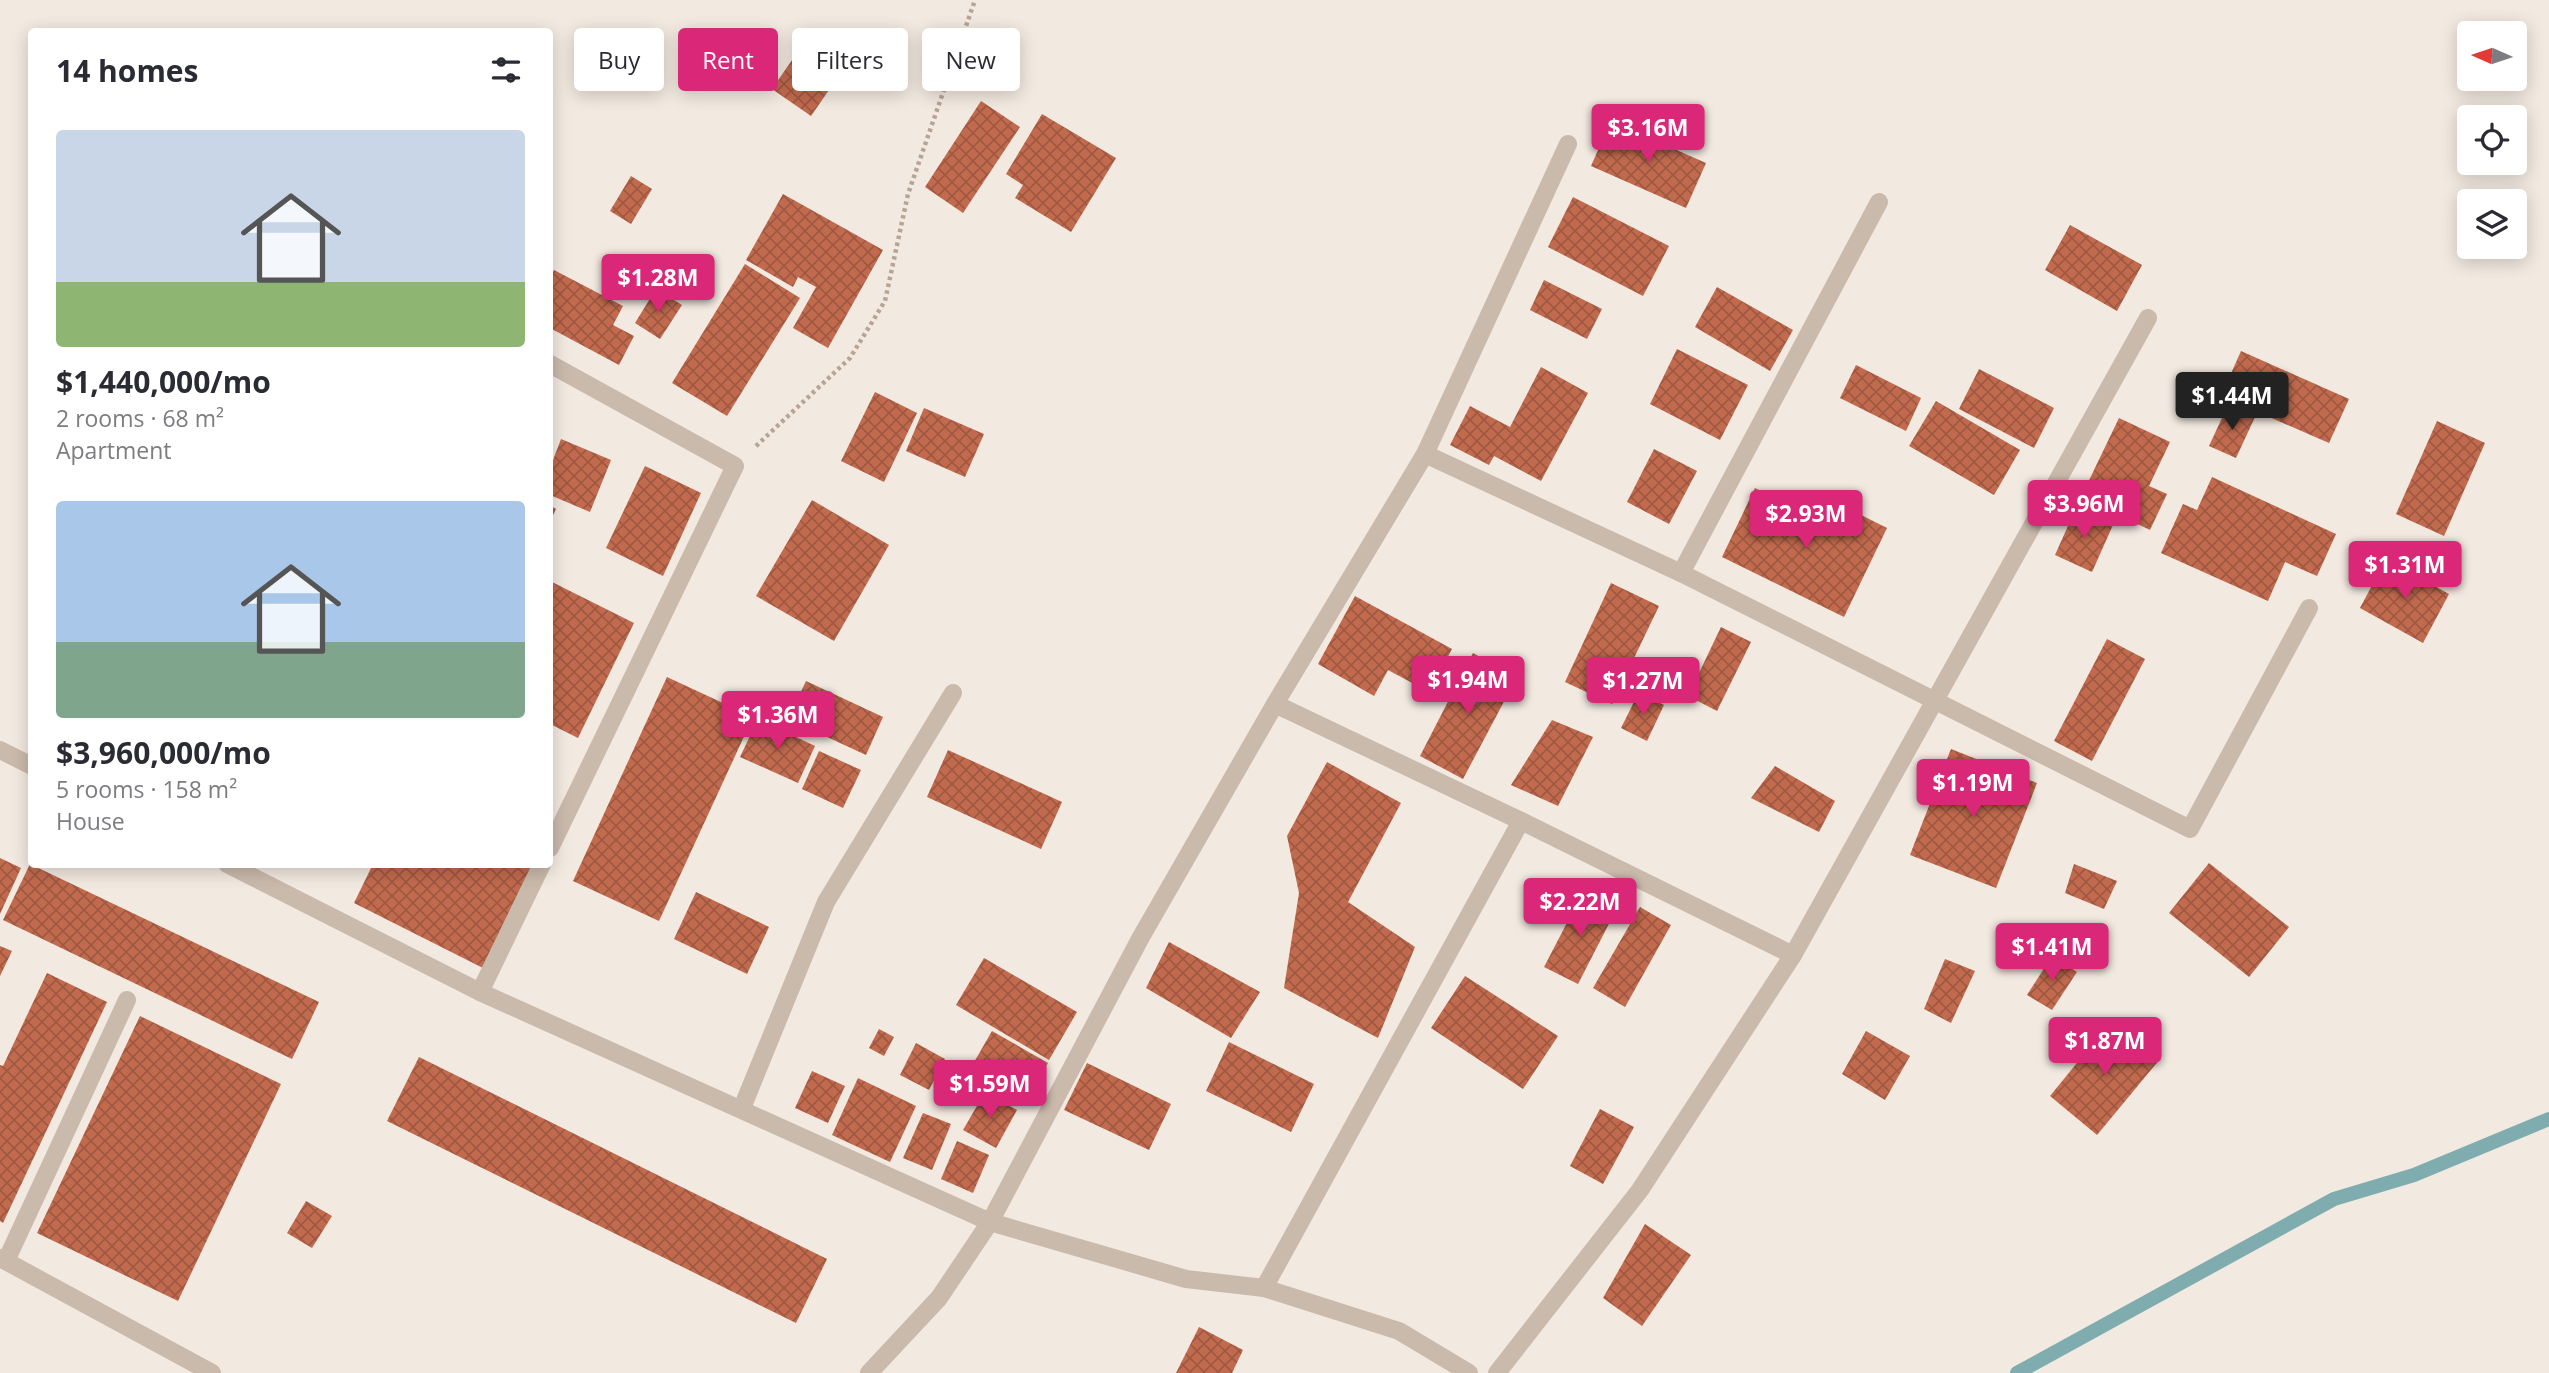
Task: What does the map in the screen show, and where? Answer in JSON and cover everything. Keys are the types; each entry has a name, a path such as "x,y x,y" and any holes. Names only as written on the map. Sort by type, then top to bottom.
{"street":[{"path":"869,1373 939,1298 989,1222 1141,937 1275,704 1425,454 1568,144"},
{"path":"1681,573 1879,202"},
{"path":"1497,1373 1640,1189 1793,955 2148,318"},
{"path":"553,366 735,466 553,842"},
{"path":"1425,454 1681,573 2190,829 2309,608"},
{"path":"742,1108 826,902 953,693"},
{"path":"1275,704 1793,955"},
{"path":"0,750 28,764"},
{"path":"1264,1288 1521,821"},
{"path":"235,868 480,992 742,1108 989,1222 1186,1279 1264,1288 1399,1331 1469,1373"},
{"path":"480,992 540,868"},
{"path":"127,1000 2,1264 212,1373"}],"path":[{"path":"735,466 850,358 885,301 908,194 975,0"}],"building":[{"path":"792,60 792,91 828,91 811,116 775,91 778,91 778,80"},
{"path":"981,101 1020,127 963,213 925,187"},
{"path":"1042,114 1116,158 1071,232 1015,198 1023,185 1006,174"},
{"path":"1611,121 1706,163 1686,208 1591,166"},
{"path":"631,176 652,189 631,224 610,211"},
{"path":"783,194 883,250 828,348 793,328 816,287 798,277 793,287 746,260"},
{"path":"1573,197 1669,246 1643,296 1548,247"},
{"path":"2070,225 2142,265 2117,311 2045,270"},
{"path":"745,264 800,298 727,416 672,383"},
{"path":"554,270 623,306 613,325 634,336 619,365 553,330"},
{"path":"1544,280 1602,309 1587,339 1530,310"},
{"path":"1717,287 1793,330 1770,371 1695,327"},
{"path":"656,289 682,305 660,339 635,323"},
{"path":"1677,349 1748,385 1720,440 1650,404"},
{"path":"2241,351 2349,399 2329,443 2221,396"},
{"path":"1856,365 1921,398 1906,431 1840,398"},
{"path":"1541,367 1588,393 1541,481 1494,456 1489,465 1450,445 1470,406 1510,427"},
{"path":"1979,369 2054,408 2034,448 1959,409"},
{"path":"875,392 917,413 884,482 841,461"},
{"path":"1936,401 2020,450 1994,495 1909,446"},
{"path":"2228,405 2255,417 2236,458 2209,446"},
{"path":"924,408 984,434 965,477 906,451"},
{"path":"2119,418 2170,442 2149,486 2167,494 2150,530 2081,497"},
{"path":"2437,421 2485,443 2444,536 2396,514"},
{"path":"561,439 611,460 590,512 553,496 553,460"},
{"path":"1654,449 1697,471 1669,524 1627,502"},
{"path":"645,466 701,493 663,576 606,548"},
{"path":"2212,477 2336,534 2317,576 2285,562 2268,601 2161,553 2183,504 2197,510"},
{"path":"1755,488 1829,524 1839,504 1887,528 1844,617 1722,557"},
{"path":"812,500 889,545 834,641 756,596"},
{"path":"2076,508 2113,525 2092,572 2055,555"},
{"path":"2386,559 2449,594 2423,643 2360,608"},
{"path":"553,582 634,623 578,738 553,726"},
{"path":"1611,583 1659,606 1612,704 1565,682"},
{"path":"1355,596 1452,649 1429,692 1388,670 1374,696 1318,664"},
{"path":"1721,627 1751,642 1717,711 1688,696"},
{"path":"2107,639 2145,659 2092,761 2054,741"},
{"path":"1473,653 1517,677 1463,779 1420,756"},
{"path":"667,677 753,717 659,921 573,881"},
{"path":"806,681 883,717 866,755 788,719"},
{"path":"1639,692 1664,705 1647,741 1621,728"},
{"path":"758,719 815,746 798,783 740,757"},
{"path":"1552,720 1593,737 1558,806 1511,785"},
{"path":"1951,749 2037,783 1996,888 1910,855"},
{"path":"948,750 1062,802 1041,849 927,797"},
{"path":"819,751 861,770 843,808 802,789"},
{"path":"1327,762 1401,803 1348,902 1415,947 1378,1038 1284,988 1299,893 1287,836"},
{"path":"1775,766 1835,801 1819,832 1751,798"},
{"path":"0,858 21,868 0,914"},
{"path":"2209,863 2289,927 2249,977 2169,913"},
{"path":"2074,864 2117,881 2104,909 2065,893"},
{"path":"28,868 38,868 319,1002 292,1059 3,920"},
{"path":"371,868 532,868 483,968 354,903"},
{"path":"696,892 769,927 747,974 674,939"},
{"path":"1583,892 1616,910 1578,984 1544,967"},
{"path":"1640,907 1671,925 1625,1007 1593,988"},
{"path":"1169,942 1260,992 1231,1038 1146,988"},
{"path":"0,946 12,951 0,976"},
{"path":"2052,956 2077,972 2052,1010 2027,995"},
{"path":"984,958 1077,1012 1049,1060 956,1005"},
{"path":"1945,959 1975,971 1951,1023 1924,1009"},
{"path":"47,973 107,1002 3,1223 0,1221 0,1065 3,1066"},
{"path":"1465,976 1558,1036 1523,1089 1431,1028"},
{"path":"140,1016 281,1084 178,1301 37,1233"},
{"path":"2112,1020 2160,1059 2097,1135 2050,1096"},
{"path":"879,1029 894,1037 884,1056 869,1048"},
{"path":"992,1031 1048,1063 1028,1096 973,1064"},
{"path":"1866,1031 1910,1056 1885,1100 1842,1074"},
{"path":"1229,1042 1314,1084 1291,1132 1206,1091"},
{"path":"916,1043 945,1059 929,1090 900,1075"},
{"path":"419,1057 827,1259 796,1323 387,1121"},
{"path":"1087,1063 1171,1104 1149,1150 1064,1110"},
{"path":"812,1071 845,1086 828,1123 795,1108"},
{"path":"858,1078 916,1106 890,1162 832,1135"},
{"path":"985,1092 1017,1110 996,1148 963,1130"},
{"path":"1600,1109 1634,1127 1603,1184 1570,1166"},
{"path":"923,1113 951,1124 932,1170 903,1158"},
{"path":"957,1141 989,1155 973,1193 941,1179"},
{"path":"306,1201 332,1216 312,1248 287,1233"},
{"path":"1645,1224 1691,1255 1642,1326 1603,1298"},
{"path":"1199,1327 1243,1350 1232,1373 1176,1373"}],"waterway":[{"path":"2017,1373 2334,1199 2414,1175 2549,1119"}]}
